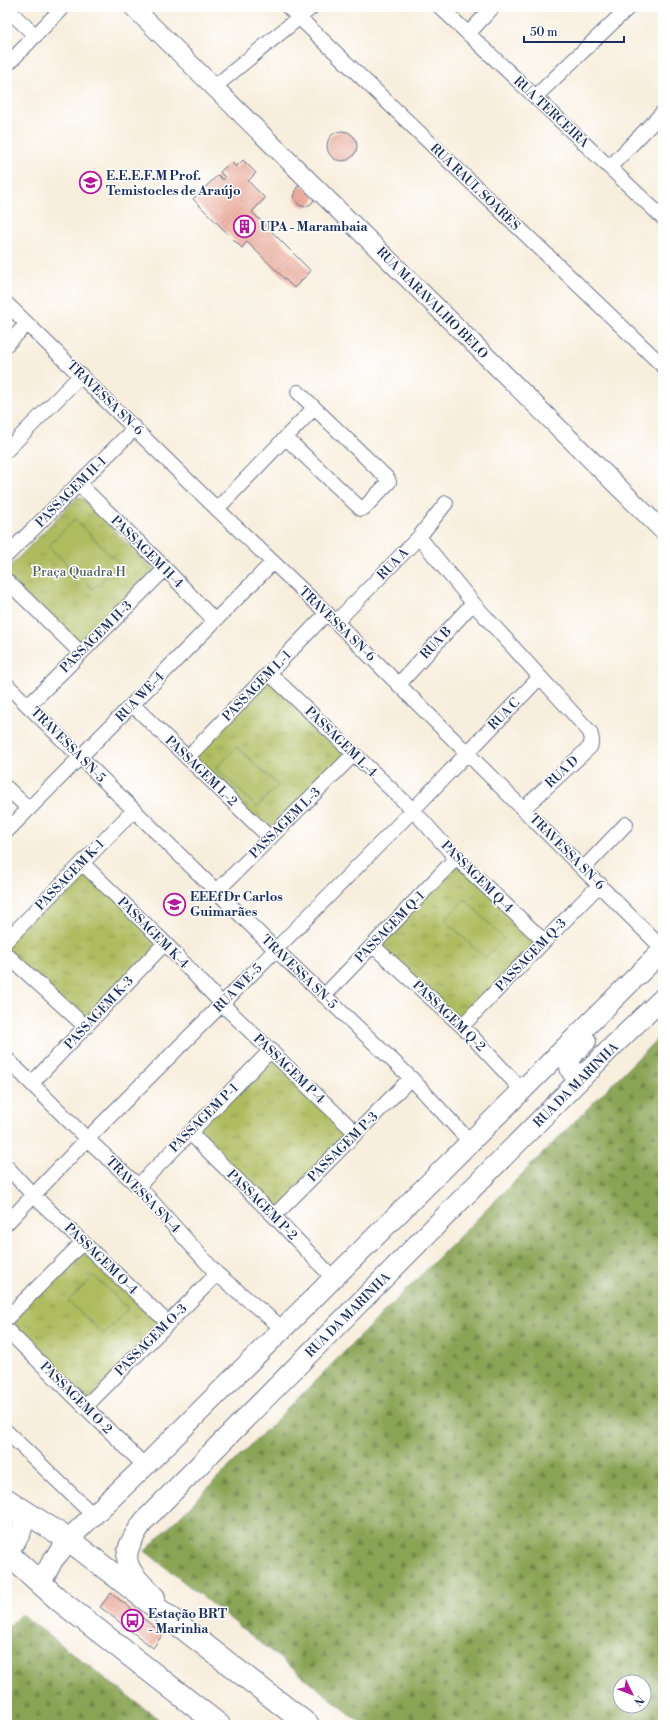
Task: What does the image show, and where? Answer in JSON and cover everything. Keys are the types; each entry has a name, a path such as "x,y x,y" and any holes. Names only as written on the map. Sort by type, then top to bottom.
{"main road":[{"path":"40,1584 53,1560 70,1540 282,1328 471,1143 522,1090 663,950"},
{"path":"591,1069 580,1075 572,1071 569,1064 572,1057 607,1018 641,972"},
{"name":"RUA DA MARINHA","path":"202,1643 131,1573 127,1562 128,1549 132,1537 144,1521 663,998"},
{"path":"13,1504 70,1540 308,1725"},
{"path":"13,1504 23,1517 24,1525 20,1534 7,1552 58,1600 219,1725"}],"street":[{"path":"7,65 63,7"},
{"name":"RUA MARAVALHO BELO","path":"133,7 213,88 663,531"},
{"name":"RUA RAUL SOARES","path":"288,7 663,366"},
{"path":"213,88 312,7"},
{"name":"RUA TERCEIRA","path":"440,7 663,218"},
{"path":"468,34 493,7"},
{"path":"535,98 629,7"},
{"path":"7,9 35,35"},
{"path":"610,167 663,112"},
{"name":"TRAVESSA SN-6","path":"7,304 217,509 332,618 600,884 663,950"},
{"path":"7,344 27,324"},
{"path":"7,450 81,375"},
{"path":"286,438 361,509 364,508 389,482 388,478 298,392"},
{"path":"217,509 314,408"},
{"name":"PASSAGEM H-1","path":"7,555 135,428"},
{"name":"PASSAGEM H-4","path":"79,484 214,620"},
{"name":"RUA A","path":"332,618 419,537 446,503"},
{"path":"419,537 473,603 540,676"},
{"name":"RUA WE-4","path":"7,832 272,562"},
{"name":"PASSAGEM H-3","path":"28,706 80,652 165,569"},
{"path":"7,581 80,652"},
{"name":"RUA B","path":"399,684 473,603"},
{"name":"PASSAGEM L-1","path":"188,758 269,673 332,618"},
{"name":"PASSAGEM L-4","path":"269,673 413,810"},
{"name":"RUA D","path":"523,809 590,747 592,740 590,732 540,676"},
{"name":"RUA C","path":"468,752 540,676"},
{"name":"TRAVESSA SN-5","path":"7,685 216,892 411,1078 471,1143"},
{"name":"PASSAGEM L-2","path":"133,705 270,838"},
{"name":"RUA WE-5","path":"7,1223 87,1139 276,950 468,752"},
{"name":"PASSAGEM L-3","path":"216,892 354,754"},
{"path":"7,788 29,809"},
{"name":"PASSAGEM Q-4","path":"413,810 456,858 544,941"},
{"name":"PASSAGEM K-1","path":"7,940 133,811"},
{"path":"584,868 626,824"},
{"name":"PASSAGEM Q-1","path":"324,996 456,858"},
{"name":"PASSAGEM K-4","path":"82,863 165,943 222,1004"},
{"name":"PASSAGEM Q-3","path":"462,1026 600,884"},
{"name":"PASSAGEM K-3","path":"32,1083 165,943"},
{"name":"PASSAGEM Q-2","path":"373,946 462,1026 522,1090"},
{"path":"7,955 86,1027"},
{"name":"PASSAGEM P-4","path":"222,1004 356,1133"},
{"name":"PASSAGEM P-1","path":"138,1186 271,1050"},
{"name":"TRAVESSA SN-4","path":"7,1059 87,1139 138,1186 216,1274 282,1328"},
{"name":"PASSAGEM P-3","path":"274,1216 411,1078"},
{"name":"PASSAGEM P-2","path":"190,1133 274,1216 333,1278"},
{"name":"PASSAGEM O-4","path":"7,1167 34,1196 168,1323"},
{"path":"7,1318 83,1242"},
{"name":"PASSAGEM O-3","path":"85,1407 216,1274"},
{"name":"PASSAGEM O-2","path":"7,1330 145,1466"},
{"path":"7,1432 94,1516"}],"green space":[{"name":"Praça Quadra H","path":"77,497 82,498 156,572 82,643 73,641 7,577 7,570"},
{"path":"75,519 119,564 93,589 48,546"},
{"path":"269,673 354,754 270,838 187,758"},
{"path":"237,747 278,785 257,807 216,768"},
{"path":"456,858 544,941 462,1026 373,946"},
{"path":"82,863 165,943 86,1027 7,955 7,940"},
{"path":"465,899 504,939 485,958 445,920"},
{"path":"663,1033 663,1725 364,1725 145,1551"},
{"path":"271,1050 356,1133 274,1216 190,1133"},
{"path":"83,1242 168,1323 85,1407 7,1330 7,1318"},
{"path":"94,1276 128,1309 104,1334 68,1301"},
{"path":"21,1614 166,1725 7,1725 7,1628"}],"building":[{"path":"342,131 352,136 357,146 352,156 342,161 332,156 327,146 332,136"},
{"name":"UPA - Marambaia","path":"243,160 256,173 248,181 265,198 252,212 311,271 294,288 247,242 242,248 193,199 218,175 223,180 225,178 220,172 231,162 236,167"},
{"path":"304,185 315,197 312,203 305,207 299,205 294,197 297,187"},
{"name":"Estação BRT - Marinha","path":"111,1593 163,1634 153,1648 100,1607"}],"place":[{"name":"E.E.E.F.M Prof. Temistocles de Araújo","path":"90,183"},
{"name":"UPA - Marambaia","path":"244,227"},
{"name":"EEEf Dr Carlos Guimarães","path":"174,904"},
{"name":"Estação BRT - Marinha","path":"132,1621"}]}
